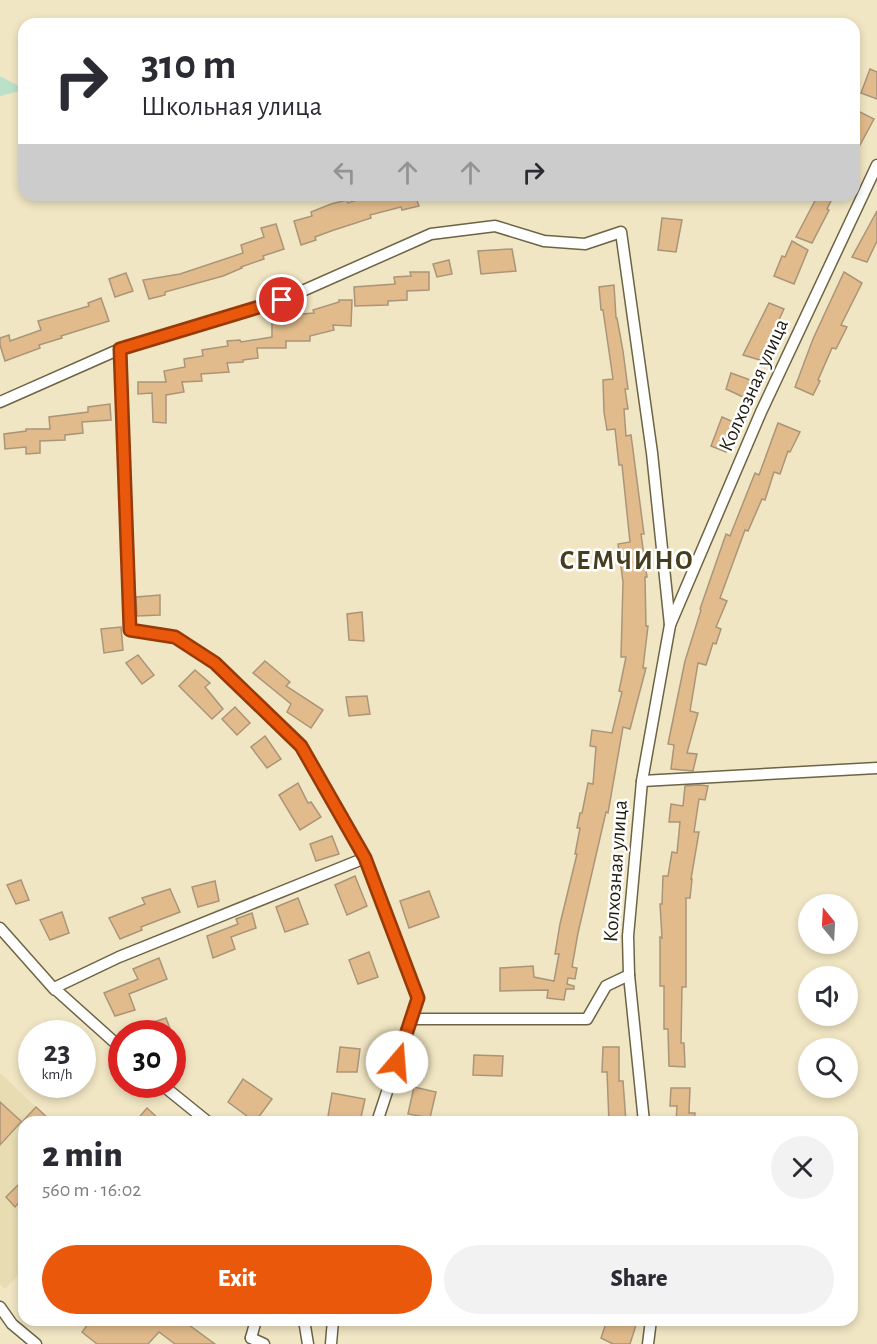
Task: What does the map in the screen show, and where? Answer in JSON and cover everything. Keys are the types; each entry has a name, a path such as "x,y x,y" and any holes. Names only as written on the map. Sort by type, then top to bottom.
{"street":[{"name":"Колхозная улица","path":"643,1116 629,975 628,936 642,781 670,625 761,412 877,165"},
{"name":"Колхозная улица","path":"120,349 282,300 431,234 495,226 544,241 585,244 621,232 652,453 670,625"},
{"path":"0,402 120,349 130,630 175,637 215,663 301,746 365,858 418,998 379,1116"},
{"path":"642,781 877,768"},
{"path":"54,988 118,957 365,858"},
{"path":"0,928 55,990 54,988 108,1036"},
{"path":"411,1019 587,1019 606,986 629,975"},
{"path":"178,1098 201,1116"},
{"path":"0,1307 12,1324 36,1344"},
{"path":"253,1326 246,1341 264,1344"},
{"path":"305,1326 308,1344"},
{"path":"331,1344 332,1326"},
{"path":"648,1344 650,1326"}],"shaded area":[{"path":"0,1073 18,1090 18,1098 27,1098 46,1116 18,1116 18,1275 5,1289 0,1284"}],"green space":[{"path":"0,76 18,86 18,92 0,96"}],"building":[{"path":"870,69 877,72 877,99 861,93"},
{"path":"860,112 874,119 860,145"},
{"path":"343,201 348,203 354,201 417,201 419,206 402,210 401,207 370,215 371,218 315,237 316,240 301,245 294,221 312,216 311,212 331,204"},
{"path":"815,201 831,201 827,209 829,210 812,243 796,237"},
{"path":"877,211 877,241 867,262 852,257"},
{"path":"662,218 682,220 676,252 658,250"},
{"path":"276,224 284,249 263,256 264,259 223,276 165,292 165,295 149,299 143,280 180,274 243,253 241,245 264,237 261,228"},
{"path":"792,241 808,250 794,284 774,276 782,256 785,257"},
{"path":"512,249 516,271 481,274 478,251"},
{"path":"449,260 452,274 437,277 433,264"},
{"path":"410,272 429,272 429,290 407,291 407,300 388,301 388,305 355,306 354,287 395,284 394,277 411,276"},
{"path":"844,272 862,283 841,325 847,327 836,349 832,348 813,395 795,387 813,339"},
{"path":"126,273 133,291 115,297 109,279"},
{"path":"614,285 616,318 628,389 625,389 628,409 624,409 626,436 631,435 644,534 641,534 647,577 645,577 646,626 648,626 643,668 646,668 630,729 623,727 608,813 606,812 578,933 572,967 577,968 575,979 568,978 567,984 574,986 574,989 566,989 564,1000 547,998 548,990 500,991 500,968 533,966 534,977 554,981 559,954 555,954 560,924 577,854 575,854 580,828 577,828 588,783 593,784 596,747 590,746 592,730 612,733 622,692 619,691 626,657 621,657 623,582 618,544 630,542 622,465 619,465 615,429 607,430 604,412 603,380 613,379 599,287"},
{"path":"101,298 109,321 61,336 62,338 39,345 40,348 5,361 0,338 9,335 10,341 41,330 38,321 89,306 88,303"},
{"path":"339,300 352,300 351,326 333,325 334,330 310,336 310,341 286,341 286,348 257,348 258,358 227,363 229,372 201,374 202,381 182,382 184,392 166,395 166,423 153,422 152,393 138,394 138,382 166,382 164,371 185,367 184,359 203,356 202,350 228,346 227,341 240,340 241,342 272,337 272,323 290,322 289,315 314,313 313,310 339,302"},
{"path":"769,303 784,309 760,360 743,355"},
{"path":"731,373 753,381 745,398 726,389"},
{"path":"110,404 111,420 82,422 83,433 65,435 65,440 40,441 40,453 26,454 26,447 5,449 4,434 26,431 26,429 50,429 49,417 88,412 88,407"},
{"path":"722,417 738,424 726,452 711,446"},
{"path":"778,423 800,432 790,452 788,451 780,474 774,472 765,500 762,499 748,531 745,530 720,598 727,601 716,627 721,629 716,644 713,643 706,665 698,663 690,711 698,713 687,753 697,754 693,771 671,769 674,745 668,744 685,661 700,609 726,534 730,536 755,473 759,475"},
{"path":"160,595 160,615 137,616 136,597"},
{"path":"362,612 364,641 349,640 347,614"},
{"path":"121,627 123,650 104,653 101,629"},
{"path":"138,655 154,675 142,684 126,663"},
{"path":"265,661 290,682 286,686 323,710 311,728 287,712 291,704 253,673"},
{"path":"195,670 210,683 205,687 223,709 212,719 179,686"},
{"path":"367,696 370,714 349,716 346,697"},
{"path":"235,707 250,723 237,735 222,719"},
{"path":"265,736 281,759 267,768 251,747"},
{"path":"298,783 308,803 311,802 321,817 300,830 279,795"},
{"path":"685,786 708,786 705,800 699,799 694,832 699,832 690,898 686,898 686,987 682,987 681,1043 684,1043 685,1067 669,1066 668,1029 664,1029 664,986 660,986 660,937 662,938 660,904 662,904 663,876 668,876 672,852 677,853 680,822 669,822 671,804 683,806"},
{"path":"332,836 339,854 316,861 310,844"},
{"path":"355,876 367,906 347,915 335,885"},
{"path":"21,880 29,900 16,904 7,885"},
{"path":"215,881 219,901 198,907 192,887"},
{"path":"170,889 180,912 141,927 142,930 120,939 109,918 145,904 142,898"},
{"path":"429,891 439,917 409,928 400,901"},
{"path":"298,898 308,924 285,932 276,907"},
{"path":"62,912 69,933 50,940 40,920"},
{"path":"252,913 256,928 231,937 235,949 213,958 207,936 238,924 236,919"},
{"path":"369,952 378,977 358,984 349,960"},
{"path":"159,958 167,979 129,994 135,1010 115,1016 104,993 138,979 133,969"},
{"path":"340,1047 360,1049 357,1072 337,1072"},
{"path":"603,1047 619,1047 619,1081 623,1081 626,1116 609,1116 607,1072 602,1072"},
{"path":"474,1055 503,1056 502,1076 473,1075"},
{"path":"243,1079 272,1099 259,1116 247,1116 228,1102"},
{"path":"414,1087 436,1092 430,1116 408,1114"},
{"path":"671,1088 690,1088 689,1113 695,1113 695,1116 676,1116 677,1106 670,1106"},
{"path":"332,1093 365,1099 361,1116 328,1116"},
{"path":"0,1102 18,1118 18,1125 0,1145"},
{"path":"36,1107 46,1116 28,1116"},
{"path":"147,1108 156,1116 140,1116"},
{"path":"18,1185 18,1204 15,1207 6,1197"},
{"path":"86,1326 190,1326 215,1344 175,1344 159,1332 148,1344 97,1344 82,1332"},
{"path":"605,1326 636,1326 630,1344 613,1344 601,1338"}],"district":[{"name":"СЕМЧИНО","path":"627,560"}],"route":[{"path":"282,300 120,349 130,630 175,637 215,663 301,746 365,858 418,998 397,1062"}]}
